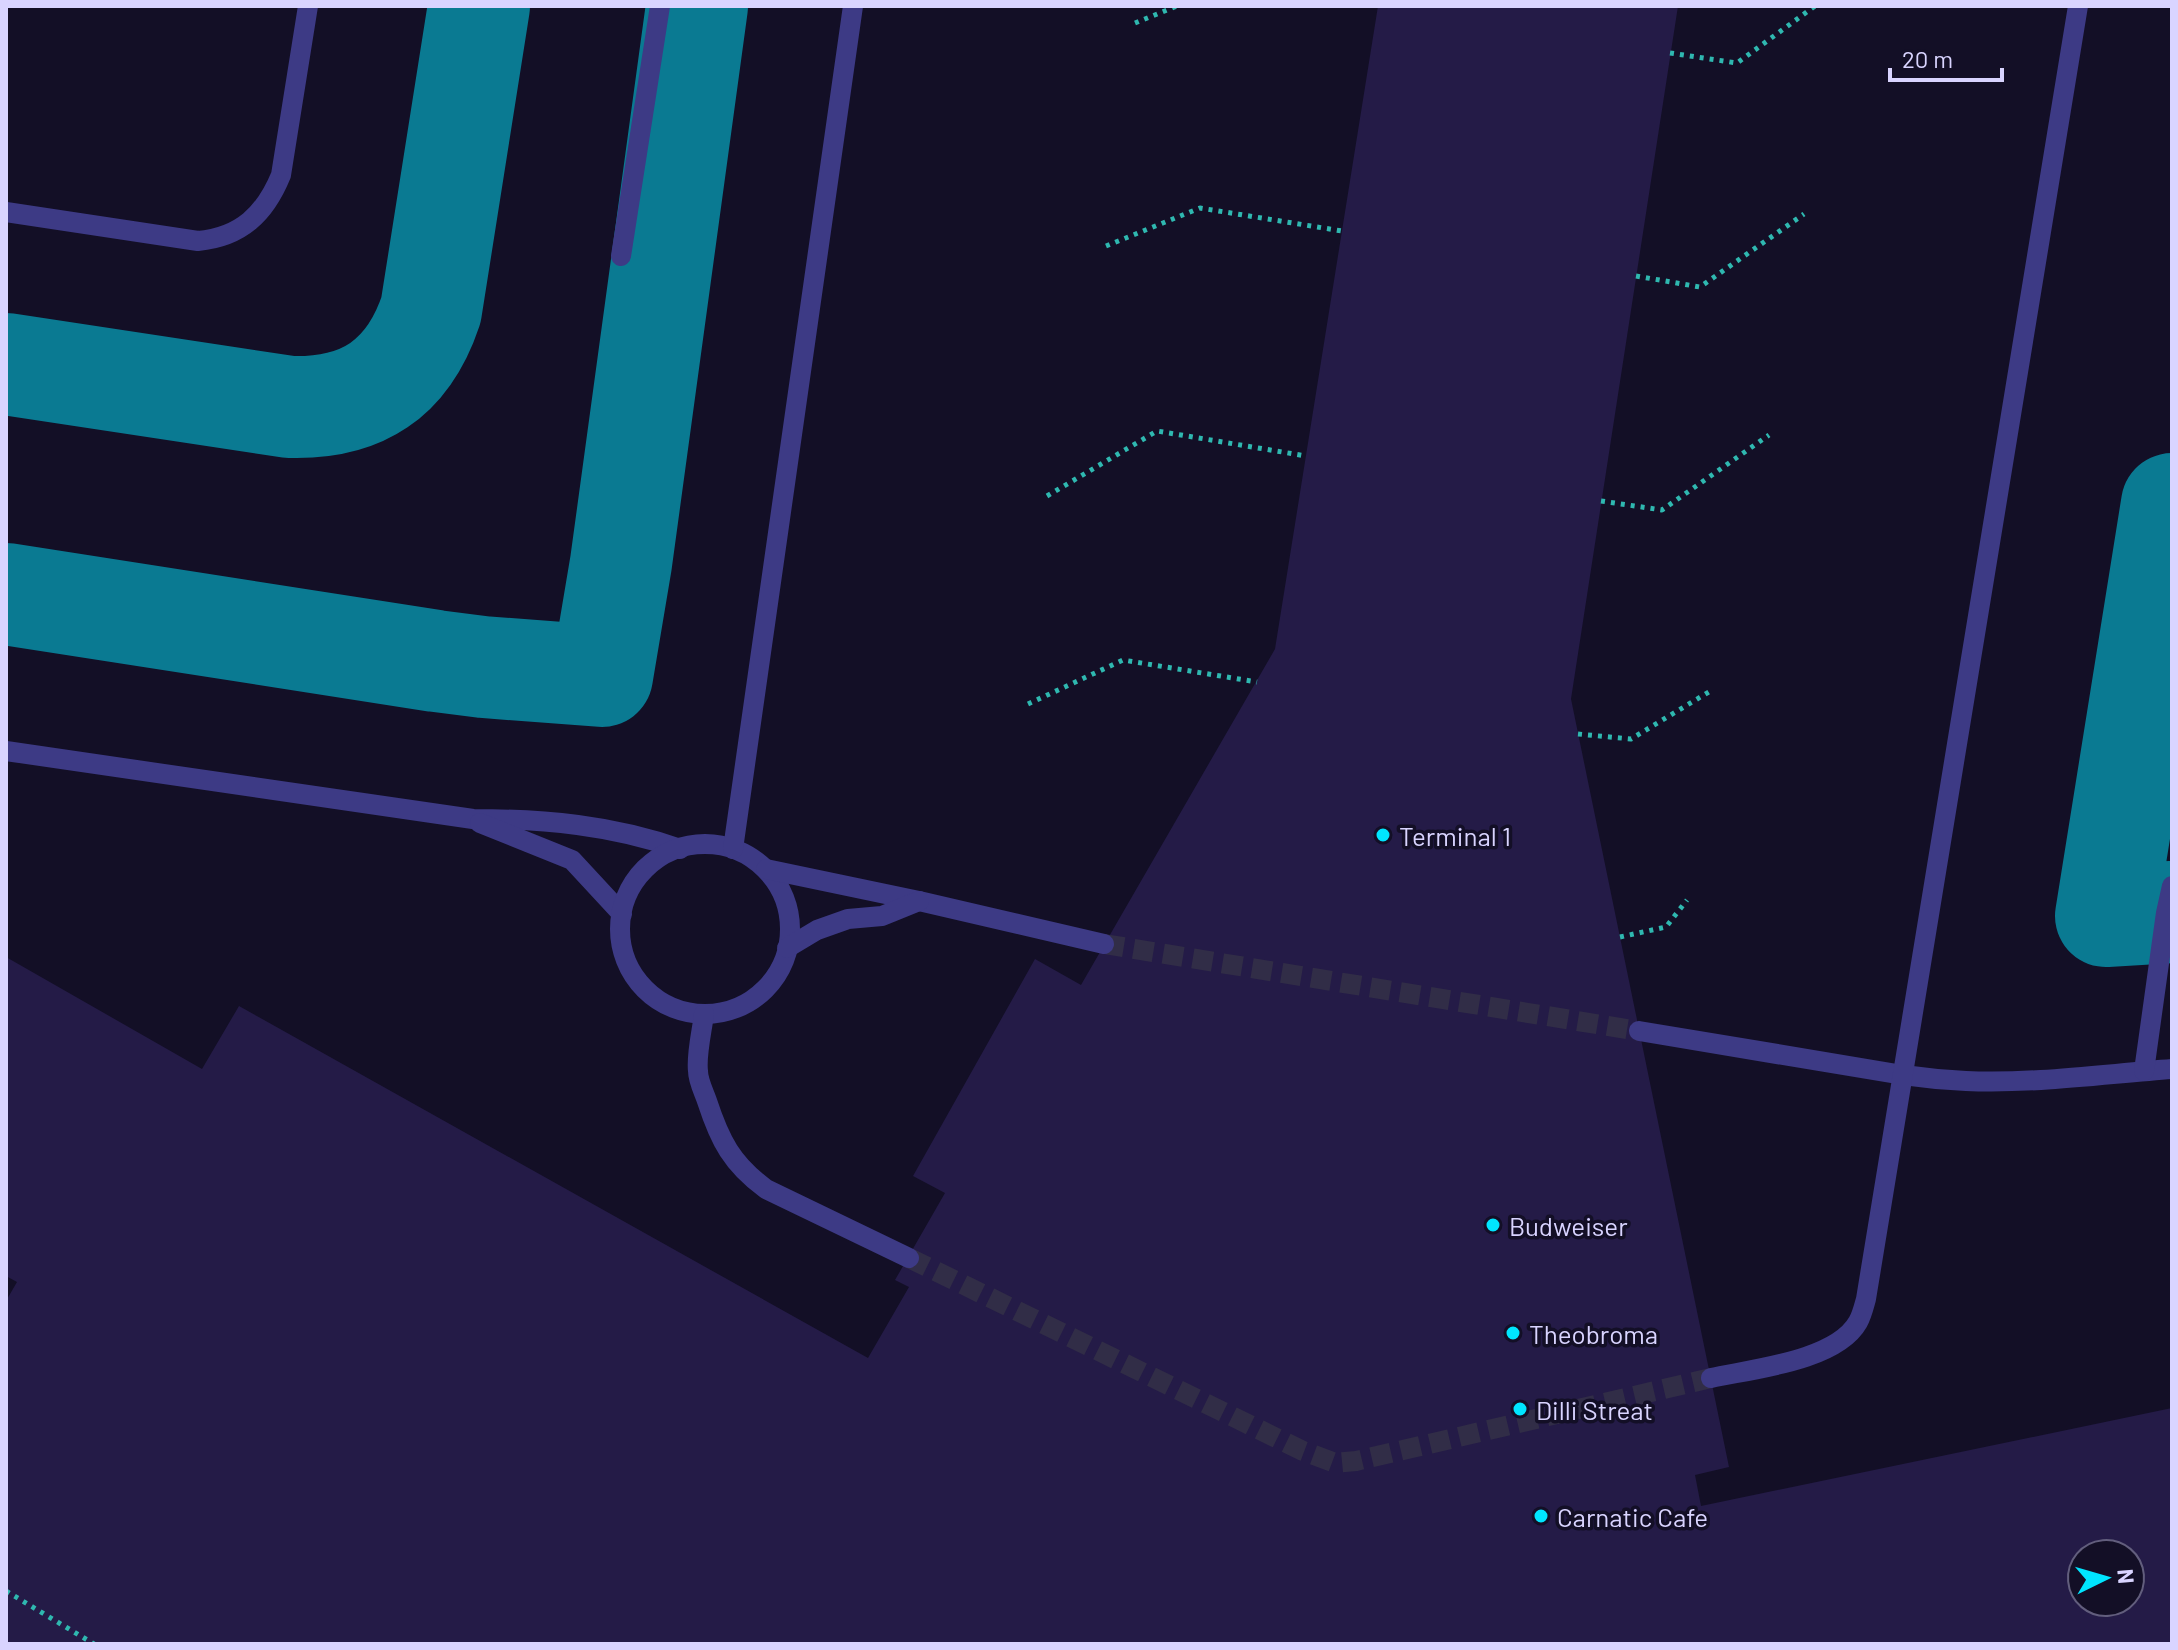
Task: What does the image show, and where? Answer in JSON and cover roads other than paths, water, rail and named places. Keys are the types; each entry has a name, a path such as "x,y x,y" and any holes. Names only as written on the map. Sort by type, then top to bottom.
{"lane":[{"path":"6,212 198,241 216,239 235,231 257,216 273,195 281,175 308,6"},
{"path":"621,256 660,6"},
{"path":"733,849 853,6"},
{"path":"1711,1378 1813,1356 1830,1349 1858,1322 1866,1299 2078,6"},
{"path":"6,751 473,819 530,819 599,828 648,838 680,849"},
{"path":"473,819 572,860 622,914"},
{"path":"696,845 722,846 746,855 766,869 781,891 788,915 787,948 781,966 767,987 747,1003 723,1012 698,1015 673,1008 652,996 634,978 624,955 620,930 623,905 633,882 651,863 680,849 696,845"},
{"path":"766,869 1104,944"},
{"path":"2144,1071 2172,886"},
{"path":"787,948 817,930 848,919 882,916 919,901"},
{"path":"704,1014 698,1071 716,1127 734,1161 766,1189 909,1258"},
{"path":"1639,1031 1903,1075 1988,1081 2172,1069"}],"tunnel":[{"path":"1104,944 1639,1031"},
{"path":"909,1258 1303,1451 1335,1463 1356,1461 1711,1378"}],"place":[{"name":"Terminal 1","path":"1383,835"},
{"name":"Budweiser","path":"1493,1225"},
{"name":"Theobroma","path":"1513,1333"},
{"name":"Dilli Streat","path":"1520,1409"},
{"name":"Carnatic Cafe","path":"1541,1516"}]}
